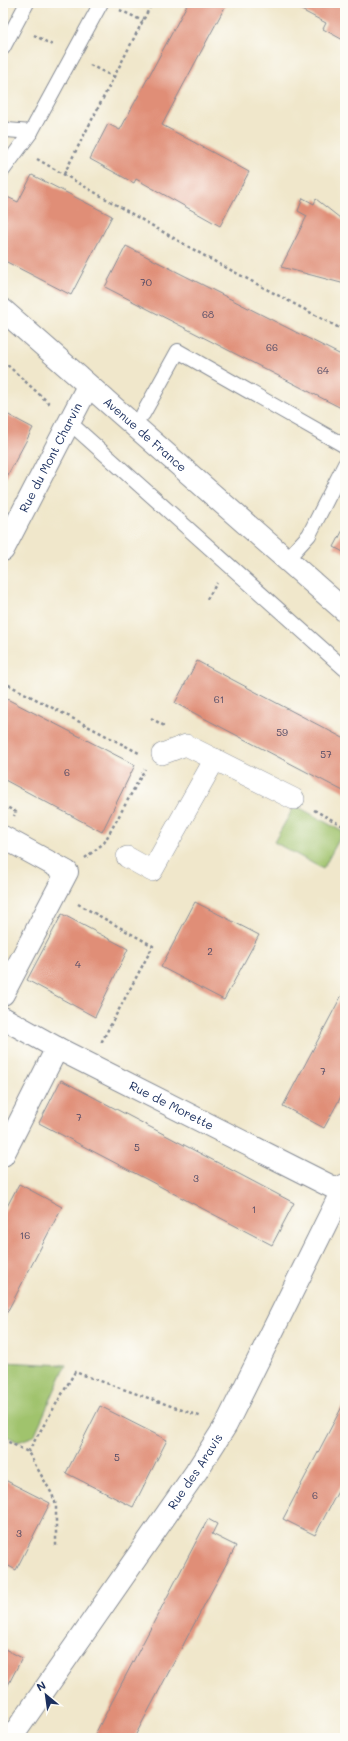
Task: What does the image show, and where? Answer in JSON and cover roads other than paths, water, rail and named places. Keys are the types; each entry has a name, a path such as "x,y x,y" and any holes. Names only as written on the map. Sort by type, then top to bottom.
{"street":[{"name":"Avenue de France","path":"3,310 345,611"},
{"name":"Rue du Mont Charvin","path":"3,550 88,386"},
{"path":"150,758 186,745 294,799"},
{"path":"127,857 152,871 215,760"},
{"path":"3,838 67,872 3,994"},
{"name":"Rue de Morette","path":"3,1018 57,1048 343,1188"},
{"path":"3,1155 57,1048"},
{"name":"Rue des Aravis","path":"10,1732 196,1472 226,1425 343,1188"}],"lane":[{"path":"3,48 27,3"},
{"path":"3,170 31,132 101,3"},
{"path":"3,127 7,130 31,132"},
{"name":"Avenue de France","path":"144,414 178,351 345,446"},
{"path":"70,422 345,669"},
{"path":"287,559 309,535 345,464"}]}
